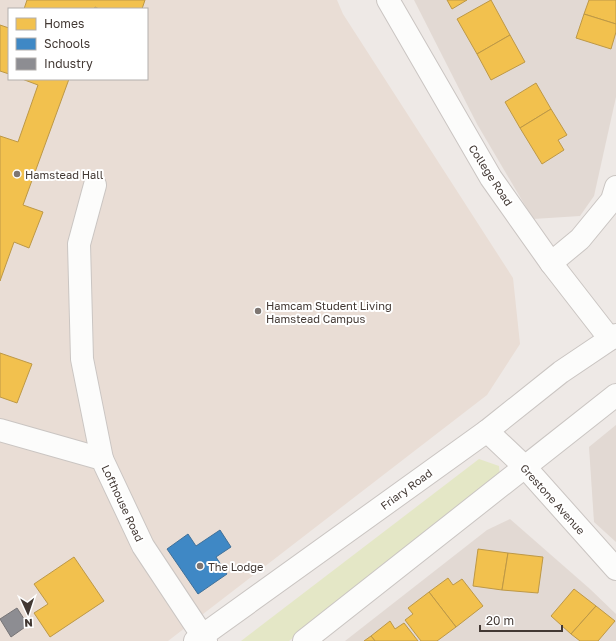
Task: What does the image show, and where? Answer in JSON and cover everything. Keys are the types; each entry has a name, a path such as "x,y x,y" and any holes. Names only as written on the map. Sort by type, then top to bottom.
{"street":[{"name":"College Road","path":"388,0 491,178 552,263 613,337"},
{"path":"95,185 79,244 82,359 102,459"},
{"path":"552,263 580,239 612,200 616,187"},
{"name":"Friary Road","path":"201,639 487,431 561,372 613,337"},
{"path":"304,641 616,395"},
{"name":"Lofthouse Road","path":"0,430 102,459 143,546 201,639"},
{"name":"Grestone Avenue","path":"487,431 525,467 616,569"}],"shaded area":[{"name":"Hamcam Student Living Hamstead Campus","path":"0,0 337,0 343,14 513,278 520,344 487,395 168,641 0,641"},
{"path":"414,0 616,0 616,97 594,196 580,216 533,219 477,124"},
{"path":"616,425 616,542 594,522 589,447"},
{"path":"510,519 590,589 616,614 616,641 345,641 487,530"}],"green space":[{"path":"479,459 499,466 500,477 289,641 241,641"}],"building: Homes":[{"path":"27,0 145,0 142,8 24,8"},
{"path":"447,0 467,0 452,9"},
{"path":"491,0 510,35 477,54 457,19"},
{"path":"589,0 616,0 616,24 584,14"},
{"path":"584,14 616,24 616,32 611,49 576,38"},
{"path":"0,25 8,28 8,74 0,71"},
{"path":"510,35 525,62 491,80 477,54"},
{"name":"Hamstead Hall","path":"25,80 69,80 23,205 43,212 29,248 14,242 0,281 0,136 18,142 38,85"},
{"path":"536,83 551,109 520,128 505,102"},
{"path":"551,109 567,135 558,140 564,150 542,164 520,128"},
{"path":"0,353 32,364 17,403 0,397"},
{"path":"478,549 508,553 502,590 473,586"},
{"path":"508,553 543,557 538,593 502,590"},
{"path":"74,557 104,601 50,637 34,613 48,604 34,584"},
{"path":"448,578 453,585 462,579 483,606 456,627 429,592"},
{"path":"574,589 596,606 571,634 551,616"},
{"path":"429,592 456,627 437,641 421,641 405,620 413,614 408,608"},
{"path":"596,606 615,621 598,641 580,641 571,634"},
{"path":"390,621 395,629 404,623 418,641 375,641 371,636"},
{"path":"371,636 375,641 364,641"}],"building: Schools":[{"name":"The Lodge","path":"220,530 231,547 216,557 227,574 198,594 167,549 188,534 196,546"}],"building: Industry":[{"path":"17,608 28,625 11,637 0,619"}],"place":[{"name":"Hamstead Hall","path":"17,174"},
{"name":"Hamcam Student Living Hamstead Campus","path":"258,311"},
{"name":"The Lodge","path":"200,566"}]}
